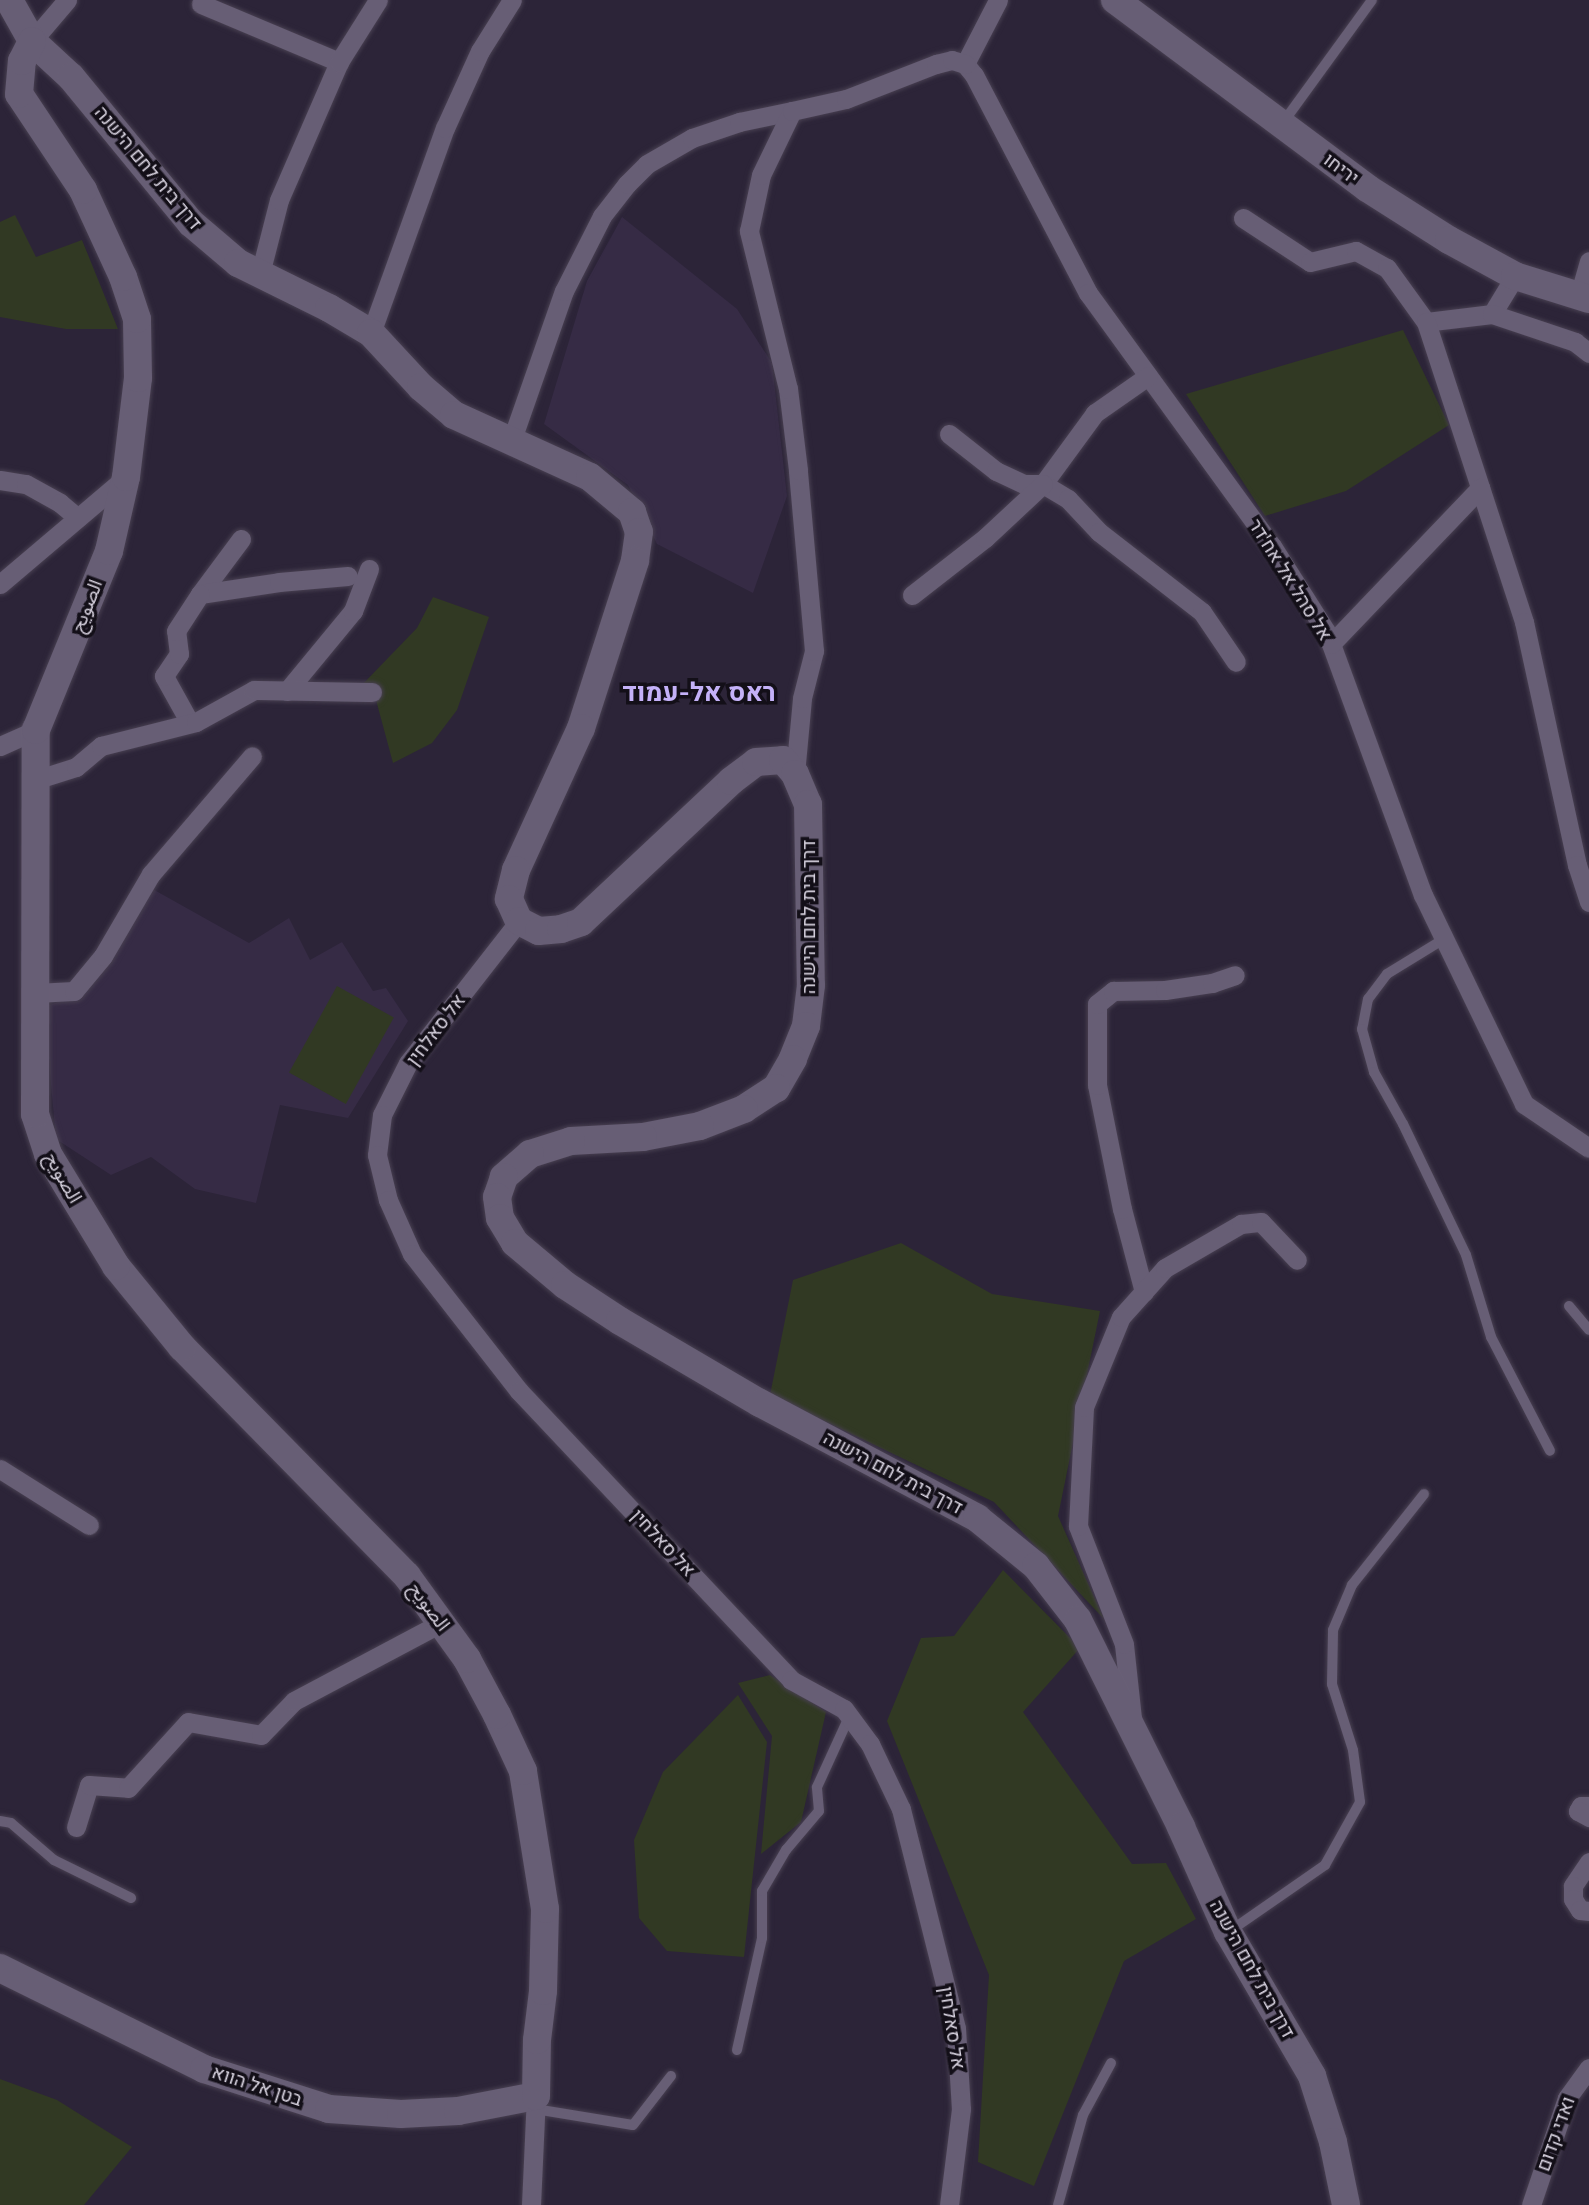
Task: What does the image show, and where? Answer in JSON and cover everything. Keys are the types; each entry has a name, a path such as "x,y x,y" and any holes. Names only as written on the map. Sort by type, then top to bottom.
{"street":[{"name":"דרך בית לחם הישנה","path":"9,0 32,41 71,76 191,223 238,263 371,333 421,387 454,415 590,477 632,512 639,533 635,561 581,727 516,870 509,900 519,921"},
{"path":"32,41 67,0"},
{"path":"260,274 279,200 339,62 378,0"},
{"path":"371,333 445,128 480,51 512,0"},
{"path":"511,442 564,291 602,216 647,164 692,138 739,122 846,99 936,64 953,60 965,64 998,0"},
{"name":"יריחו","path":"1115,0 1367,188 1449,240 1516,276 1584,298"},
{"path":"201,4 339,62"},
{"name":"الصويح","path":"32,41 22,61 19,94 83,190 122,277 137,319 138,378 126,477 110,551 36,730 35,1114 48,1154 116,1266 182,1347 407,1576 467,1660 523,1771 545,1909 531,2205"},
{"name":"אל סהל אל אח'דר","path":"965,64 974,75 1088,293 1272,546 1331,644 1423,895 1524,1104 1589,1148"},
{"path":"792,111 761,175 748,231 788,389 813,637 814,650 802,698 795,774"},
{"path":"1243,218 1310,262 1356,251 1387,268 1426,322 1524,622 1577,865 1589,902"},
{"path":"1584,298 1589,261"},
{"path":"1492,314 1516,276"},
{"path":"1426,322 1492,314 1575,342 1589,353"},
{"path":"912,595 985,538 1043,484 1095,413 1148,376"},
{"path":"948,434 996,471 1024,484 1043,484 1069,499 1099,532 1202,612 1236,662"},
{"path":"0,584 126,477"},
{"path":"0,480 26,484 60,502 78,518"},
{"path":"1331,644 1480,488"},
{"path":"190,723 164,676 179,654 176,631 242,539"},
{"path":"287,691 353,611 369,569"},
{"path":"200,594 279,582 348,576"},
{"path":"35,780 76,767 101,746 190,723 254,690 372,692"},
{"path":"0,746 36,730"},
{"path":"35,993 74,991 103,956 151,874 252,756"},
{"path":"519,921 539,931 561,929 581,922 731,781 756,762 783,760 795,774"},
{"name":"דרך בית לחם הישנה","path":"795,774 808,804 811,985 806,1026 793,1059 776,1088 744,1109 701,1126 642,1137 571,1141 530,1154 503,1177 497,1197 500,1218 515,1243 565,1285 620,1321 760,1403 987,1526 1036,1566 1078,1620 1181,1827 1228,1932 1312,2076 1333,2141 1346,2205"},
{"name":"אל סאלחין","path":"519,921 408,1063 382,1115 377,1155 388,1200 412,1254 519,1391 791,1680 844,1709 870,1744 901,1809 956,2028 961,2109 949,2205"},
{"path":"1144,1292 1122,1209 1097,1085 1097,1004 1113,991 1165,990 1212,984 1235,975"},
{"path":"1133,1732 1124,1644 1078,1526 1084,1407 1121,1317 1165,1268 1241,1223 1261,1222 1297,1260"},
{"path":"0,1469 89,1525"},
{"path":"76,1827 89,1785 128,1788 188,1722 261,1735 293,1702 441,1623"},
{"path":"1589,1806 1581,1805 1578,1811 1589,1817"},
{"path":"1589,1862 1573,1886 1573,1899 1580,1910 1589,1911"},
{"name":"בטן אל הווא","path":"0,1968 204,2069 329,2109 401,2114 536,2102"},
{"name":"ואדי קדום","path":"1531,2205 1567,2098 1589,2068"}],"lane":[{"path":"1281,124 1371,0"},
{"path":"1444,939 1387,974 1368,999 1362,1029 1374,1072 1403,1124 1466,1255 1491,1337 1550,1451"},
{"path":"1569,1306 1589,1330"},
{"path":"1228,1932 1325,1865 1360,1802 1353,1750 1332,1684 1334,1630 1352,1585 1424,1494"},
{"path":"737,2050 762,1938 762,1891 786,1850 819,1811 817,1787 849,1716"},
{"path":"0,1821 11,1823 54,1860 131,1898"},
{"path":"1058,2205 1083,2115 1111,2063"},
{"path":"536,2102 633,2126 671,2076"}],"shaded area":[{"path":"622,217 737,309 772,363 787,496 753,593 657,544 628,485 544,424 587,281"},
{"path":"149,887 249,943 289,918 310,960 342,942 373,991 386,988 408,1021 348,1118 280,1105 256,1203 195,1189 151,1157 111,1175 56,1139 44,1007 80,994"}],"green space":[{"path":"15,215 36,257 82,240 118,329 66,329 0,317 0,222"},
{"path":"1403,330 1449,425 1346,491 1265,516 1186,394"},
{"path":"433,597 489,617 457,710 432,743 393,763 376,700 359,688 417,628"},
{"path":"337,986 394,1018 346,1104 289,1073"},
{"path":"901,1243 992,1294 1100,1311 1058,1516 1104,1619 994,1502 770,1395 793,1280"},
{"path":"1003,1570 1080,1648 1023,1712 1132,1864 1166,1863 1196,1919 1124,1961 1034,2186 978,2162 989,1975 887,1721 921,1638 954,1636"},
{"path":"770,1675 826,1712 801,1822 761,1854 772,1736 738,1683"},
{"path":"738,1695 767,1742 744,1957 667,1951 639,1918 634,1840 663,1772"},
{"path":"0,2079 57,2100 132,2147 84,2205 0,2205"}],"district":[{"name":"ראס אל-עמוד","path":"699,692"}]}
